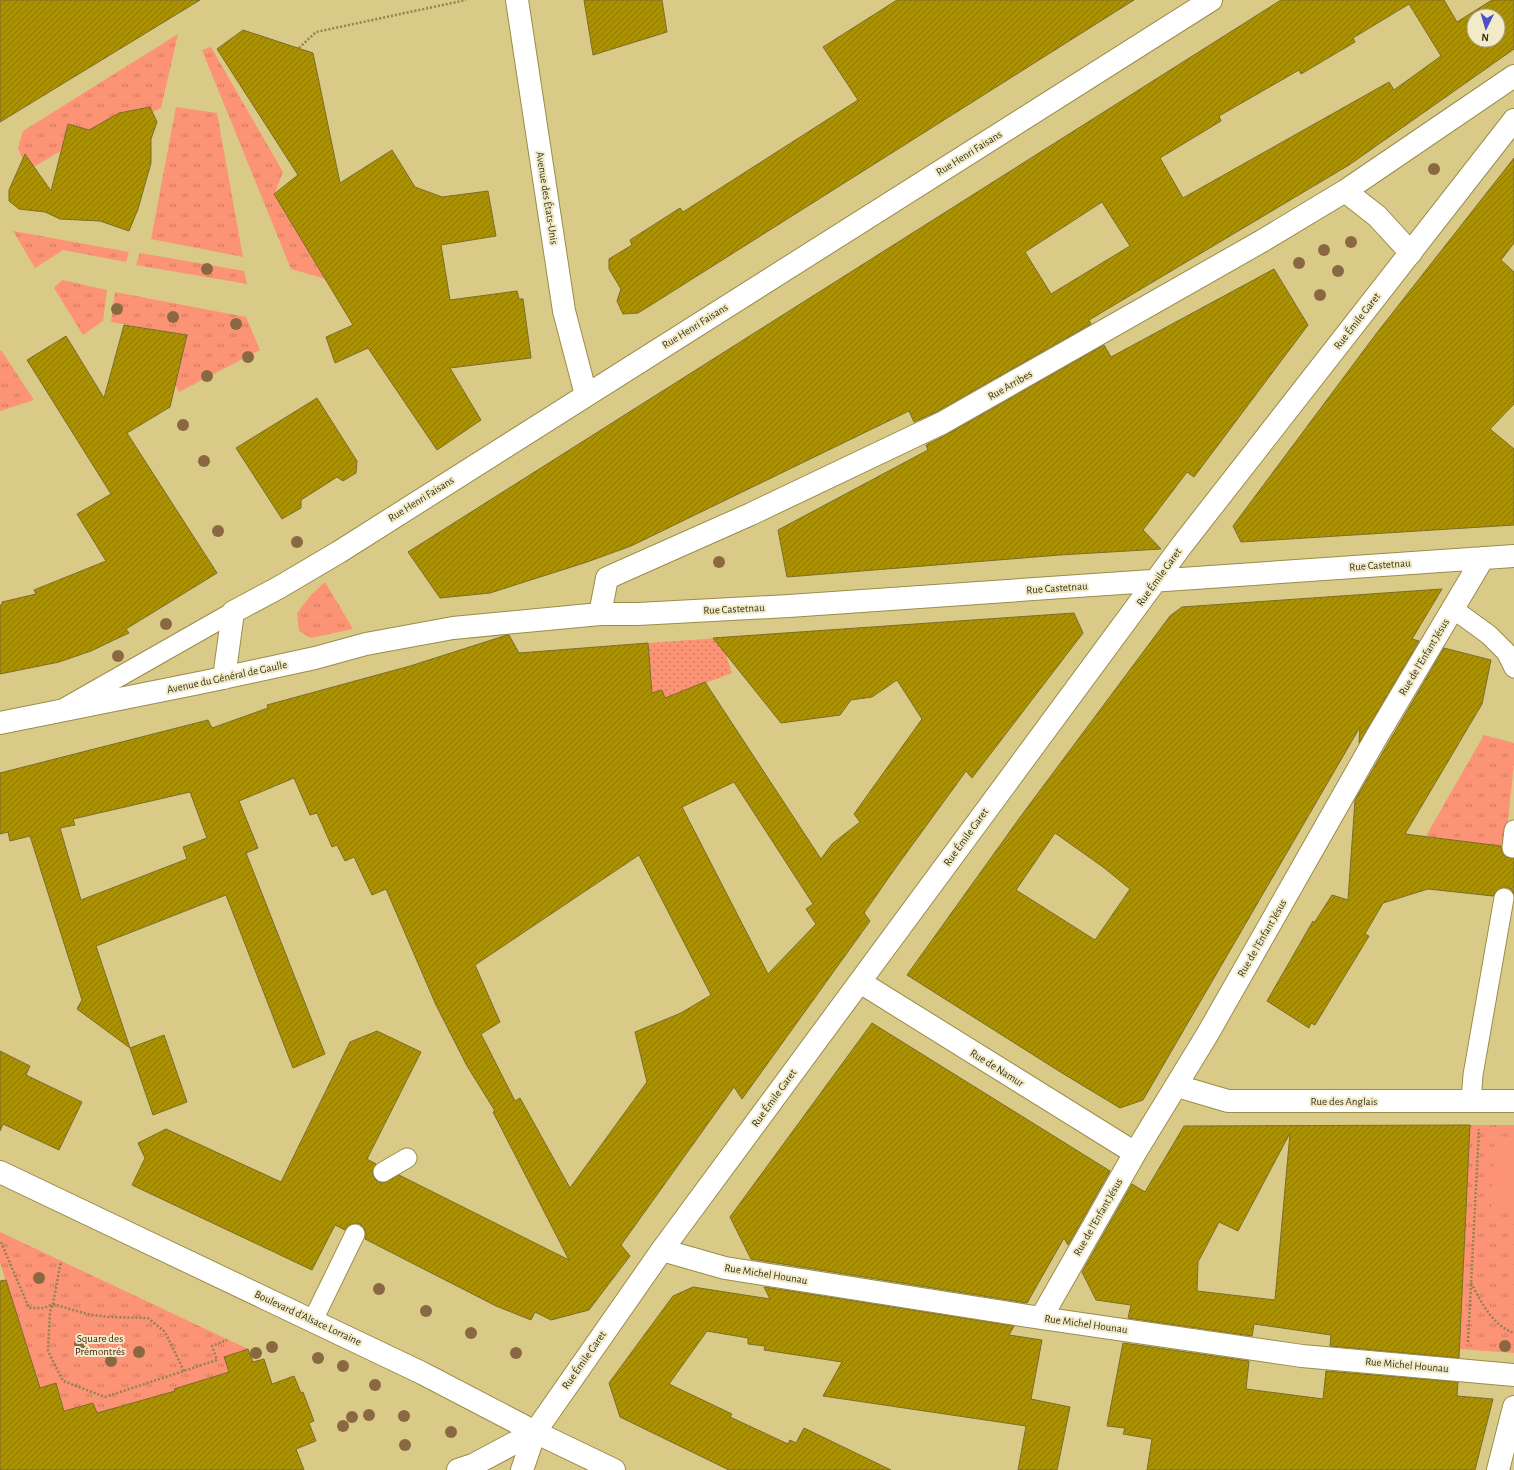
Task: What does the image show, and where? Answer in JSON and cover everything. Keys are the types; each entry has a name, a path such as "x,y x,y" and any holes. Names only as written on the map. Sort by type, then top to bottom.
{"street":[{"name":"Avenue des États-Unis","path":"517,0 564,311 586,395"},
{"name":"Rue Henri Faisans","path":"233,612 278,588 338,552 1211,0"},
{"path":"1411,253 1377,216 1345,191 1514,76"},
{"name":"Rue Émile Garet","path":"535,1432 662,1250 1155,581 1514,120"},
{"name":"Rue Arribes","path":"600,614 607,578 750,514 942,423 1262,241 1345,191"},
{"name":"Rue Castetnau","path":"453,628 600,614 638,614 789,606 1514,556"},
{"name":"Rue de l'Enfant Jésus","path":"1041,1318 1135,1153 1177,1086 1377,736 1483,558"},
{"path":"224,678 233,612"},
{"name":"Avenue du Général de Gaulle","path":"0,723 224,678 315,658 366,644 453,628"},
{"name":"Rue de Namur","path":"860,982 1135,1153"},
{"name":"Rue des Anglais","path":"1177,1086 1228,1101 1514,1101"},
{"name":"Boulevard d'Alsace Lorraine","path":"0,1172 444,1383 535,1432 614,1470"},
{"name":"Rue Michel Hounau","path":"662,1250 726,1268 1041,1318 1302,1356 1514,1375"},
{"path":"1498,1470 1514,1407"},
{"path":"458,1470 472,1465 535,1432"},
{"path":"522,1470 535,1432"}],"lane":[{"path":"1452,608 1489,635 1506,652 1514,668"},
{"path":"59,711 233,612"},
{"path":"1476,1101 1473,1075 1504,898"},
{"path":"383,1172 407,1158"},
{"path":"313,1320 354,1234"}],"path":[{"path":"299,48 316,32 466,0"},
{"path":"1467,1371 1476,1101"},
{"path":"1,1242 29,1308 44,1308 53,1304 87,1314 108,1317 148,1318 165,1332 184,1371"},
{"path":"61,1261 53,1304 50,1312 48,1351 63,1381 105,1397 217,1360 212,1346 227,1340"},
{"path":"1471,1283 1486,1310 1494,1320 1503,1328 1514,1333"}],"green space":[{"path":"178,34 161,108 152,112 145,108 119,113 89,130 68,124 61,151 30,169 24,163 18,148 23,131"},
{"path":"211,47 283,172 274,195 326,279 291,269 202,50"},
{"path":"176,107 217,113 243,257 151,239"},
{"path":"13,231 129,252 126,262 63,250 35,268"},
{"path":"140,253 244,271 247,284 136,265"},
{"path":"62,280 107,290 103,321 83,335 54,288"},
{"path":"115,292 246,317 260,350 179,392 175,384 187,335 111,322"},
{"path":"1,350 34,400 0,411 0,351"},
{"path":"325,582 353,629 311,638 299,631 297,613 311,595"},
{"path":"720,638 732,673 665,698 662,690 652,693 648,643"},
{"path":"1484,735 1514,743 1514,764 1505,847 1426,836"},
{"path":"1470,1125 1514,1125 1514,1353 1459,1349"},
{"path":"1495,1136 1514,1137 1514,1212 1491,1211"},
{"name":"Square des Prémontrés","path":"0,1232 248,1349 224,1357 229,1374 209,1380 208,1378 203,1380 203,1382 154,1399 152,1397 148,1398 148,1401 98,1416 93,1403 65,1411 56,1383 40,1388 0,1263"}],"building":[{"path":"0,0 200,0 0,122"},
{"path":"584,0 662,0 667,32 593,55"},
{"path":"897,0 1134,0 638,313 623,314 617,301 621,289 609,269 609,259 632,245 630,240 680,208 683,212 858,100 823,47"},
{"path":"1281,0 1444,0 1457,22 1466,16 1466,48 1506,48 1506,8 1479,8 1492,0 1514,0 1514,49 1349,165 1089,320 1091,324 936,412 914,422 909,411 631,546 587,562 490,593 440,598 408,552","holes":["1409,4 1441,56 1394,90 1389,82 1183,198 1160,158 1221,121 1219,116 1299,70 1301,74 1355,42 1353,38","1102,202 1130,246 1051,294 1025,252"]},
{"path":"243,30 313,53 340,183 392,150 415,187 442,197 488,191 496,236 441,245 450,300 517,291 519,299 523,299 531,358 450,368 481,420 437,450 368,348 335,363 326,337 353,325 274,194 298,175 217,49"},
{"path":"150,107 157,122 151,139 151,163 138,209 129,231 100,221 60,219 45,212 19,209 9,201 9,190 25,154 51,191 68,124 89,130 119,113"},
{"path":"1514,158 1514,243 1501,260 1514,272 1514,404 1490,429 1514,449 1514,525 1241,542 1233,526 1376,334"},
{"path":"1274,269 1308,325 1194,477 1187,472 1143,530 1161,549 1060,555 787,577 778,530 928,450 926,445 1104,345 1111,357"},
{"path":"124,325 187,335 170,407 127,433 217,573 126,629 129,633 91,651 59,662 0,674 0,605 2,605 2,602 36,594 34,590 106,561 77,514 111,494 27,360 66,336 104,398"},
{"path":"317,398 357,461 356,473 343,481 337,477 301,500 301,508 282,519 236,448"},
{"path":"1442,589 1412,639 1419,641 1359,743 1360,727 1143,1100 1120,1108 907,975 1021,816 1170,616 1182,607","holes":["1055,833 1103,867 1130,889 1095,940 1016,890"]},
{"path":"1074,613 1083,633 972,778 966,771 864,913 870,921 742,1099 734,1087 621,1245 630,1256 589,1310 551,1320 535,1312 531,1320 496,1306 365,1239 366,1234 364,1228 360,1224 355,1223 349,1225 345,1230 335,1225 312,1270 132,1185 145,1158 138,1143 166,1129 281,1182 350,1042 377,1031 421,1052 367,1159 376,1164 372,1172 374,1178 378,1182 383,1183 399,1175 569,1260 493,1112 495,1111 467,1066 436,1005 386,889 372,895 354,857 345,861 337,845 332,847 317,813 310,815 294,778 239,801 258,848 246,853 325,1054 293,1068 226,895 96,946 130,1048 77,1009 82,1000 30,836 10,841 8,832 0,834 0,773 208,720 212,728 268,708 267,705 410,666 504,636 509,635 519,653 648,643 652,693 662,690 665,698 705,682 821,859 832,844 860,822 854,814 922,719 897,680 872,697 851,700 840,715 781,723 713,638","holes":["734,782 813,904 806,909 816,924 768,974 682,807","190,792 207,838 183,847 187,859 81,900 60,828 75,825 73,819","639,855 711,995 681,1013 635,1032 647,1082 570,1188 520,1098 515,1101 481,1034 500,1022 475,965"]},
{"path":"1444,648 1491,660 1482,704 1405,834 1501,846 1505,857 1514,858 1514,894 1511,889 1506,887 1496,891 1493,896 1428,889 1383,903 1365,934 1369,936 1315,1025 1311,1023 1309,1028 1267,1001 1313,921 1314,923 1332,895 1348,900 1355,800"},
{"path":"872,1023 1110,1171 1068,1245 1064,1238 1027,1303 751,1259 730,1217"},
{"path":"164,1035 187,1102 153,1115 130,1048"},
{"path":"0,1051 30,1066 26,1075 82,1102 59,1150 3,1124 0,1131"},
{"path":"1470,1125 1459,1358 1330,1346 1331,1335 1254,1324 1252,1336 1128,1318 1131,1305 1096,1300 1082,1272 1132,1184 1145,1192 1184,1126","holes":["1290,1133 1275,1300 1197,1291 1198,1262 1219,1222 1238,1231"]},
{"path":"6,1280 40,1388 56,1383 64,1411 93,1403 97,1413 175,1391 174,1389 229,1372 224,1357 248,1349 253,1362 264,1359 272,1384 294,1376 301,1393 303,1392 314,1421 309,1423 316,1441 296,1449 304,1470 0,1470 0,1281"},
{"path":"693,1287 770,1299 764,1287 1014,1326 1009,1335 1042,1340 1031,1399 1070,1407 1057,1470 1018,1470 1026,1426 823,1396 842,1362 764,1350 765,1346 748,1344 748,1338 707,1331 669,1384 732,1414 730,1417 788,1444 790,1440 796,1443 804,1428 891,1470 729,1470 620,1417 609,1383 673,1296"},
{"path":"1123,1343 1249,1361 1246,1389 1323,1399 1326,1371 1458,1382 1457,1396 1493,1399 1475,1470 1147,1470 1152,1439 1123,1434 1125,1428 1107,1426"}]}
